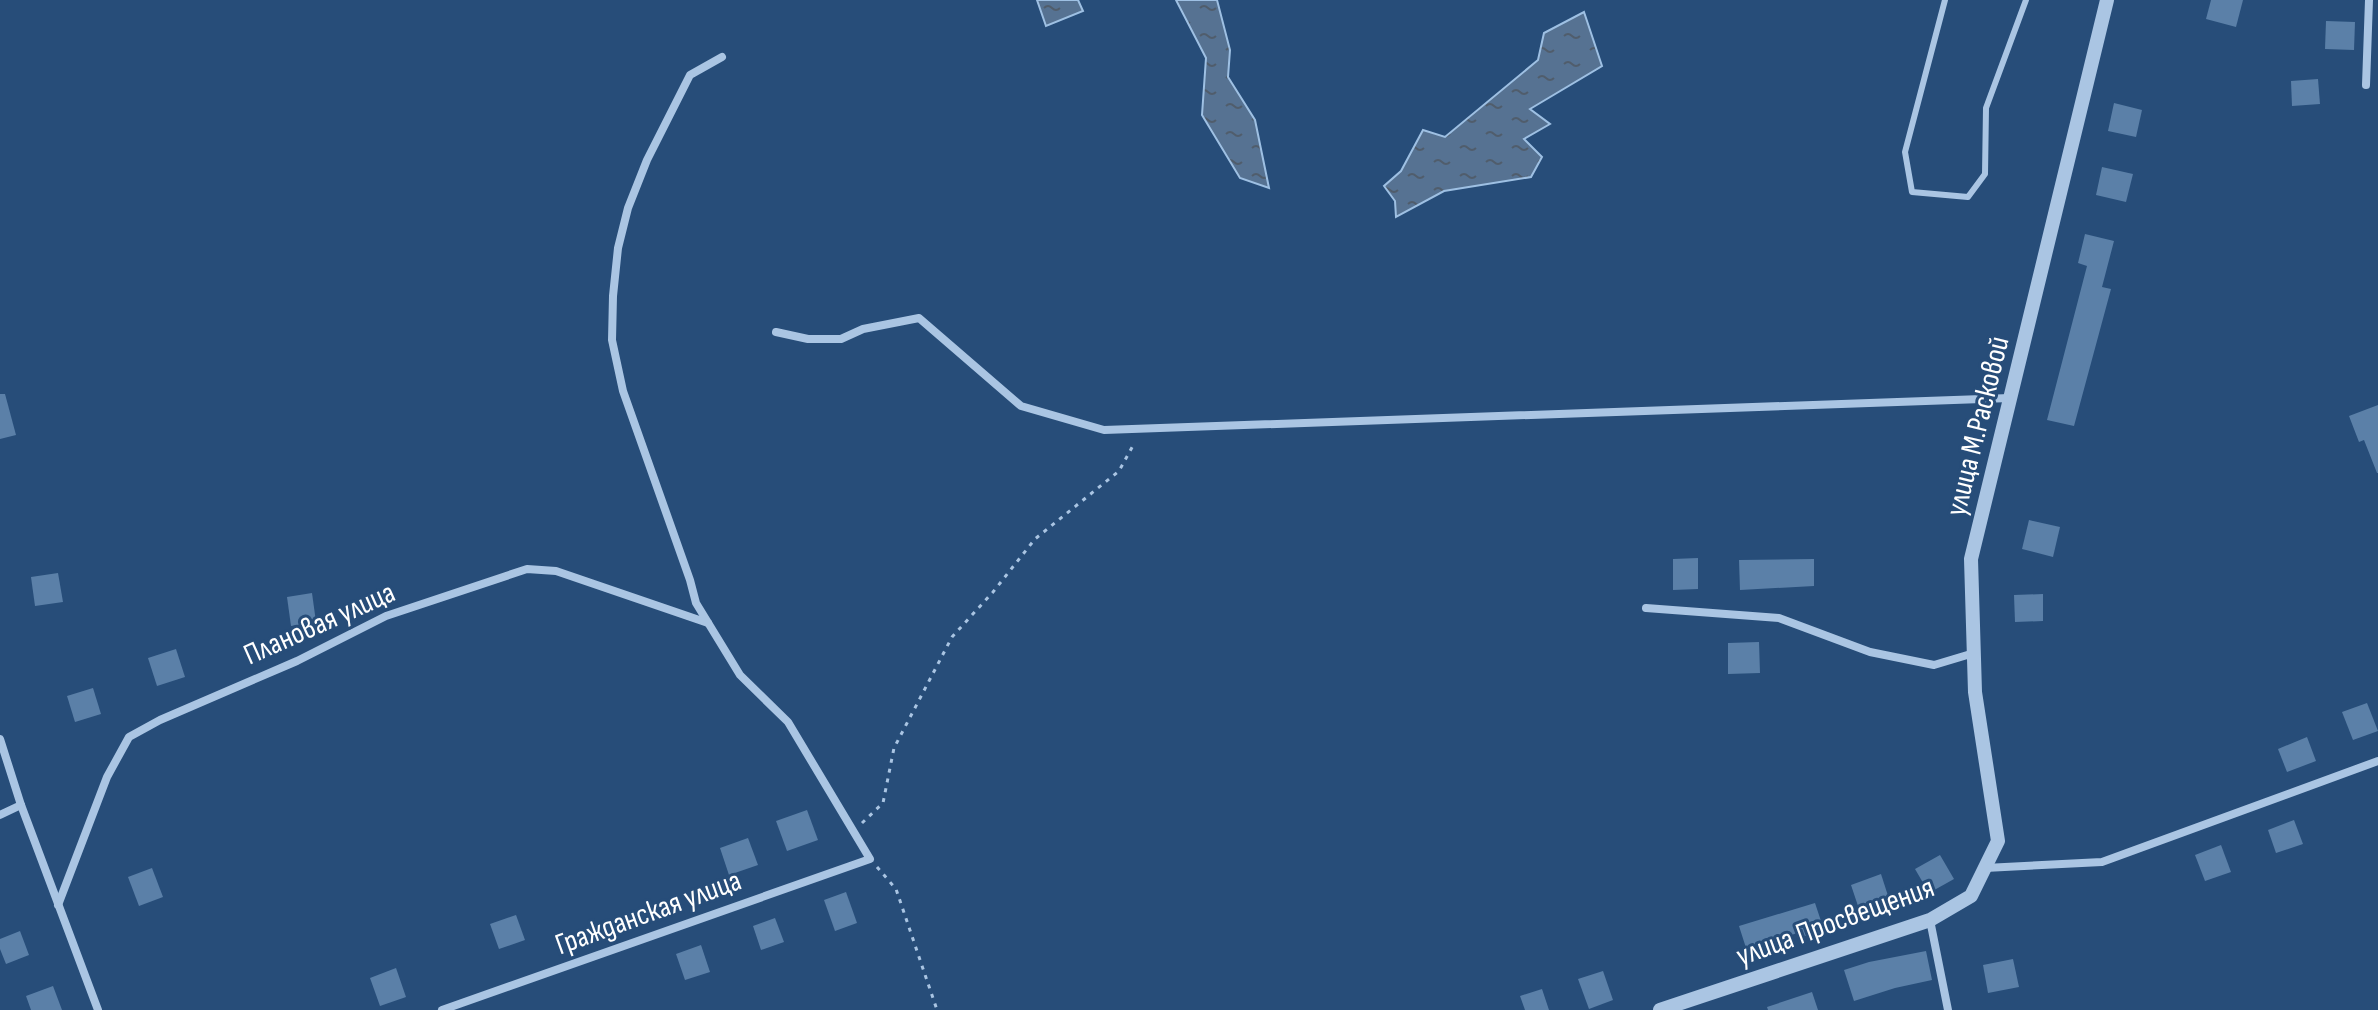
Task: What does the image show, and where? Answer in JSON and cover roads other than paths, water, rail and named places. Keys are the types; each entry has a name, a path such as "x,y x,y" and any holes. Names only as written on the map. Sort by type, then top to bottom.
{"street":[{"name":"улица М.Расковой","path":"1985,868 1998,841 1975,692 1971,559 2107,0"},
{"path":"2366,85 2369,0"},
{"path":"708,623 696,603 623,391 612,340 613,296 618,248 628,208 647,160 690,75 722,57"},
{"path":"776,332 808,339 841,339 863,329 919,318 1021,406 1104,430 2010,398"},
{"name":"Плановая улица","path":"58,905 107,777 129,737 160,720 297,661 386,616 527,569 556,571 708,623"},
{"path":"1646,608 1779,618 1870,652 1934,665 1974,653"},
{"name":"Гражданская улица","path":"442,1010 870,859 788,722 740,675 708,623"},
{"path":"0,739 21,805 98,1010"},
{"path":"1985,868 2102,862 2378,761"},
{"path":"0,815 21,805"},
{"name":"улица Просвещения","path":"1660,1010 1930,920 1971,896 1985,868"},
{"path":"1930,920 1948,1010"}],"lane":[{"path":"1945,0 1905,152 1912,192 1968,197 1985,174 1986,108 2026,0"}],"water":[{"path":"1037,0 1078,0 1083,11 1046,26"},
{"path":"1176,0 1217,0 1230,50 1228,77 1255,120 1269,188 1240,178 1202,115 1206,58"},
{"path":"1584,12 1602,66 1530,109 1550,124 1524,139 1542,157 1531,177 1444,191 1396,217 1395,201 1384,186 1401,171 1423,130 1445,137 1538,60 1544,33"}]}
